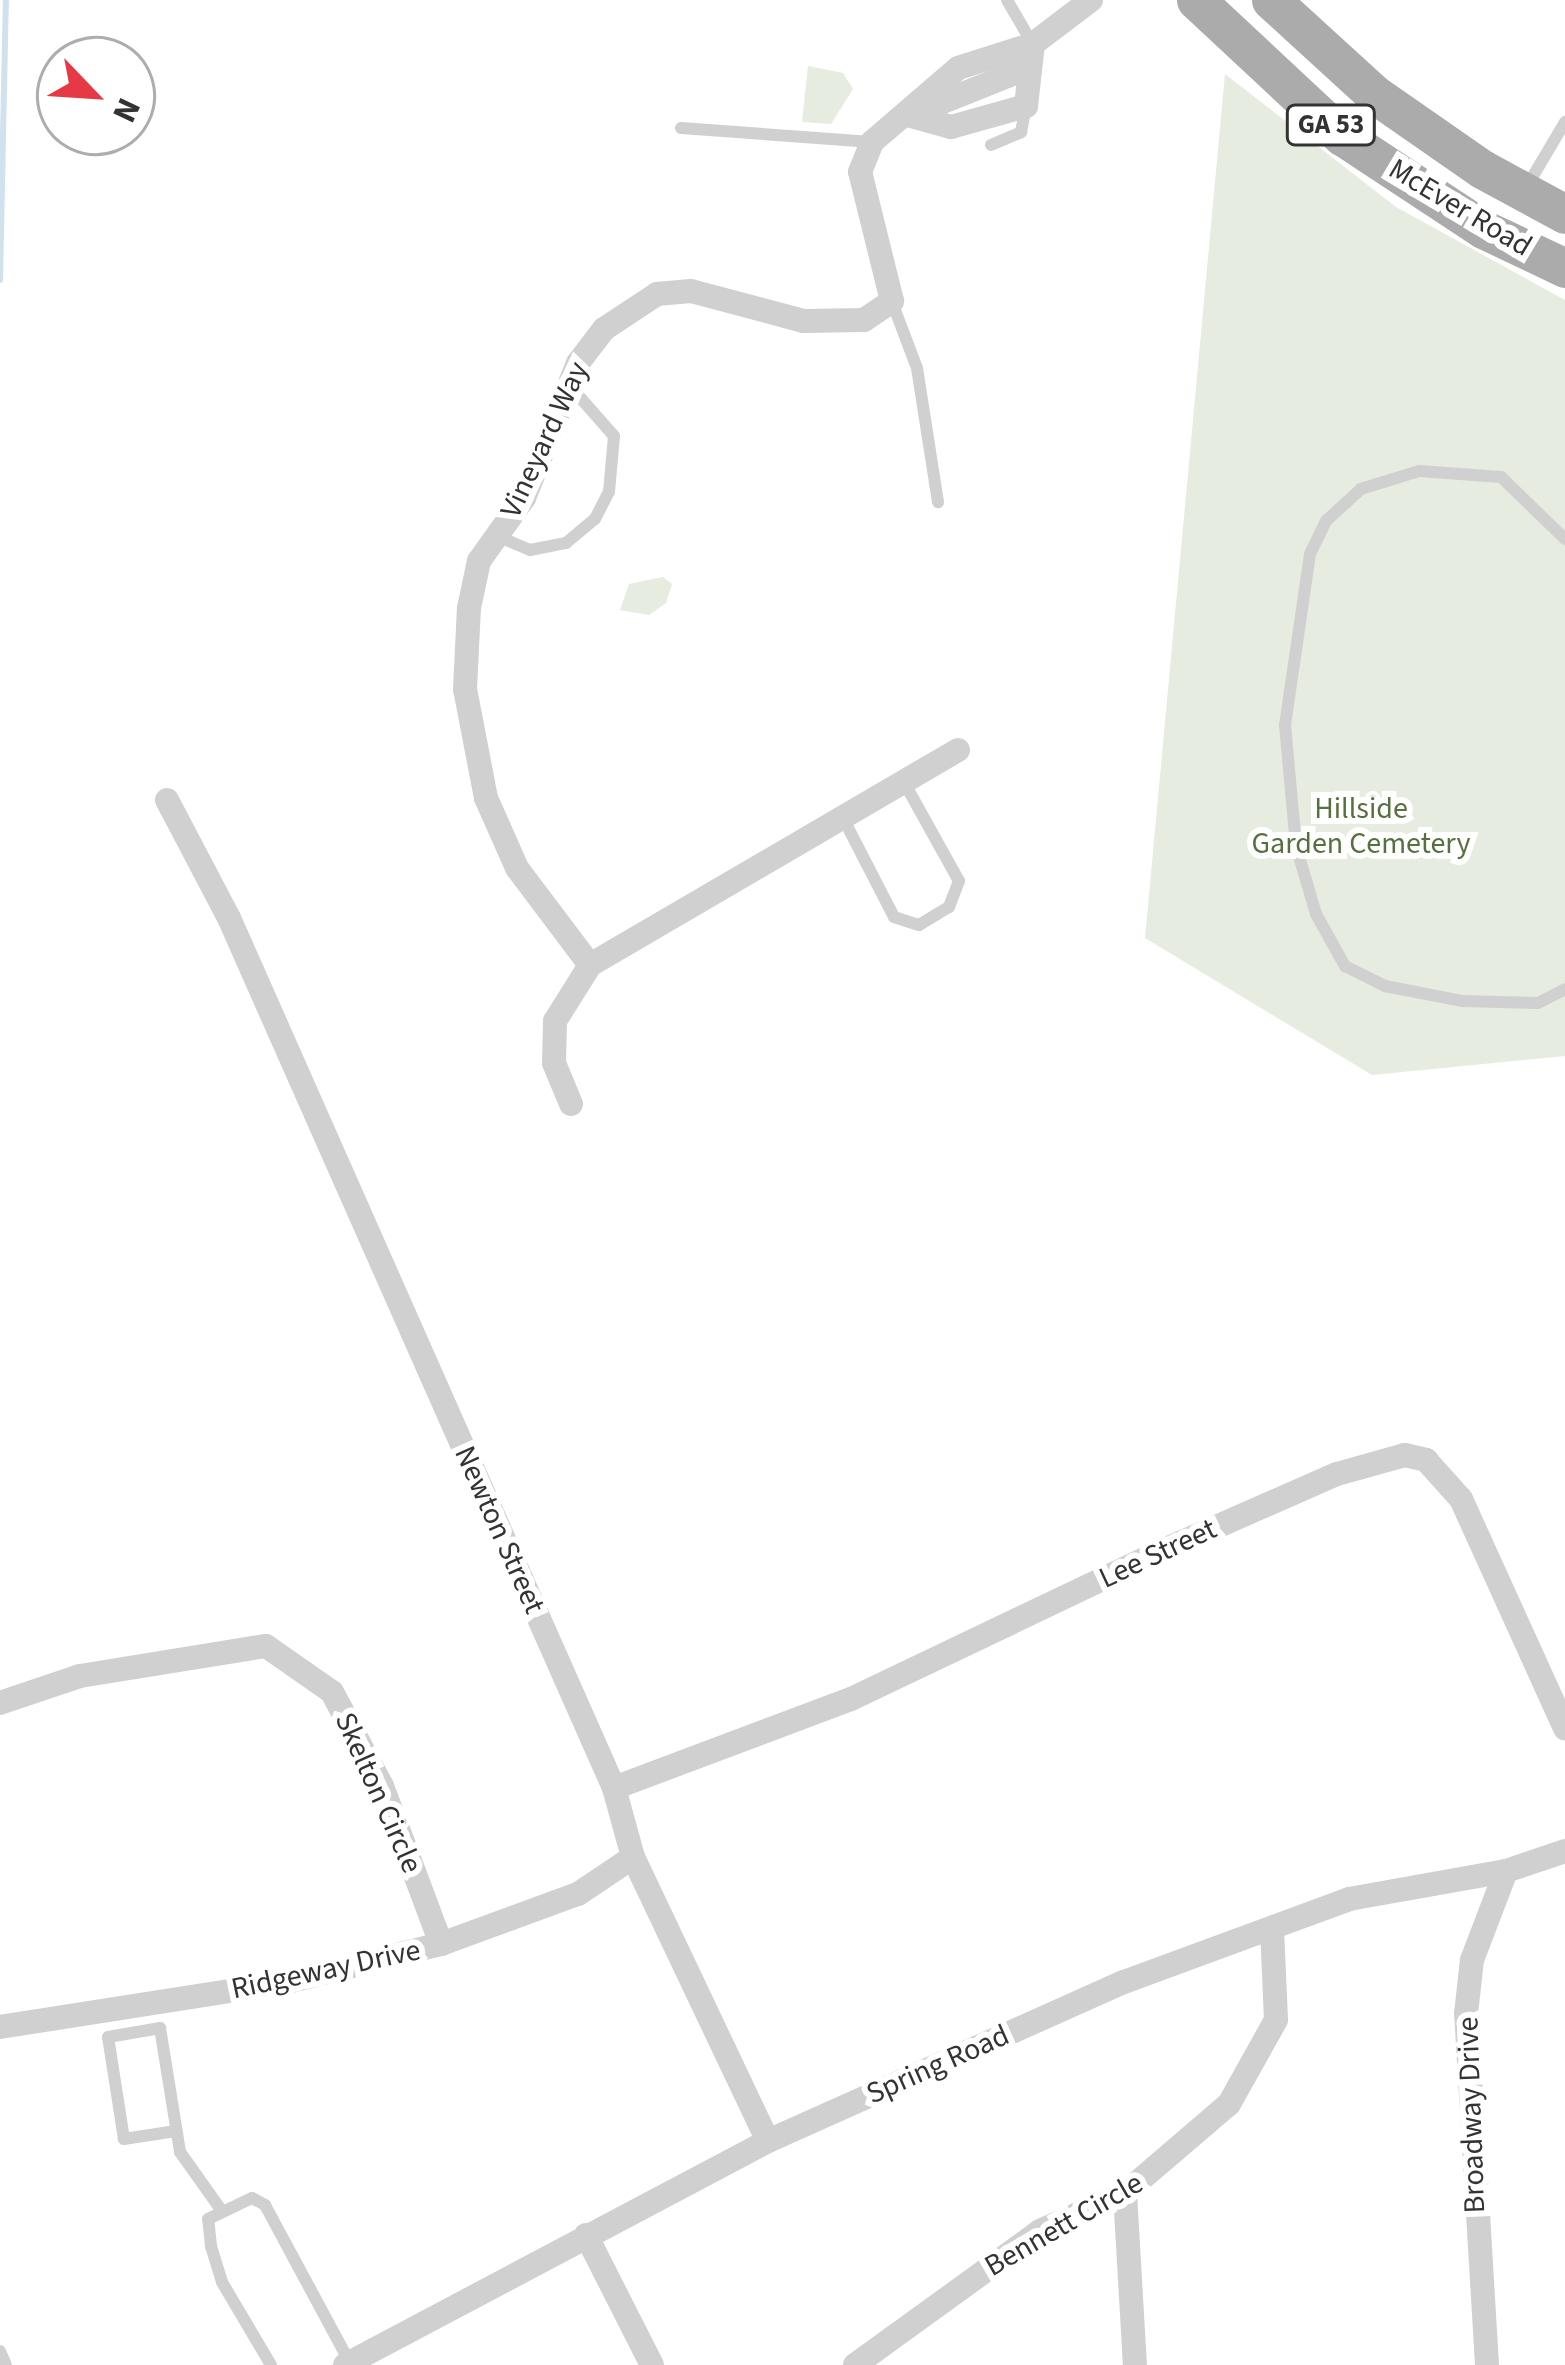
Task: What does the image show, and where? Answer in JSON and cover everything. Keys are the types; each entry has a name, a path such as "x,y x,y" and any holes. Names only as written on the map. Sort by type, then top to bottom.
{"main road":[{"name":"McEver Road","path":"1196,0 1342,136 1483,229 1565,268"},
{"name":"McEver Road","path":"1270,0 1374,94 1524,193 1565,214"}],"street":[{"path":"892,301 860,172 872,142 907,115 1031,56 1091,0"},
{"path":"907,115 951,127 1026,106 1031,56"},
{"name":"Vineyard Way","path":"590,965 518,868 486,798 465,689 469,608 479,561 524,498 570,386 604,329 657,294 691,292 838,326 892,301"},
{"path":"571,1104 554,1063 555,1021 590,965 958,750"},
{"name":"Newton Street","path":"167,800 229,918 614,1788 633,1857 769,2141"},
{"name":"Lee Street","path":"614,1788 851,1699 1337,1474 1405,1455 1426,1460 1461,1499 1565,1728"},
{"name":"Skelton Circle","path":"0,1703 80,1676 266,1646 332,1692 382,1786 441,1944"},
{"name":"Spring Road","path":"348,2364 769,2141 1124,1982 1349,1899 1506,1870 1565,1851"},
{"name":"Ridgeway Drive","path":"0,2027 287,1982 441,1944 578,1894 633,1857"},
{"name":"Broadway Drive","path":"1486,2365 1466,2014 1472,1960 1506,1870"},
{"name":"Bennett Circle","path":"855,2365 1040,2231 1125,2194 1190,2144 1250,2078 1276,2020 1272,1928"},
{"path":"1125,2194 1135,2365"},
{"path":"586,2235 652,2365"}],"lane":[{"path":"1007,0 1031,56"},
{"path":"991,145 1021,132 1026,106"},
{"path":"1524,193 1565,122"},
{"path":"681,128 872,142"},
{"path":"892,301 917,368 938,502"},
{"path":"497,536 530,550 566,543 595,519 609,492 614,436 570,386"},
{"path":"1565,538 1501,477 1419,471 1361,489 1326,521 1310,554 1285,725 1295,846 1316,914 1345,966 1385,986 1462,1001 1538,1003 1565,989"},
{"path":"842,817 894,917 919,925 949,907 959,881 903,782"},
{"path":"176,2131 124,2139 108,2037 160,2028 180,2152 222,2211"},
{"path":"271,2365 222,2282 208,2219 252,2198 265,2205 348,2364"},
{"path":"0,2351 6,2365"}],"green space":[{"path":"808,66 843,73 853,89 831,124 802,122"},
{"name":"Hillside Garden Cemetery","path":"1225,74 1396,207 1565,300 1565,1056 1372,1075 1145,938"},
{"path":"663,577 672,584 666,603 649,615 620,610 629,584"}],"waterway":[{"path":"0,280 6,0"}]}
